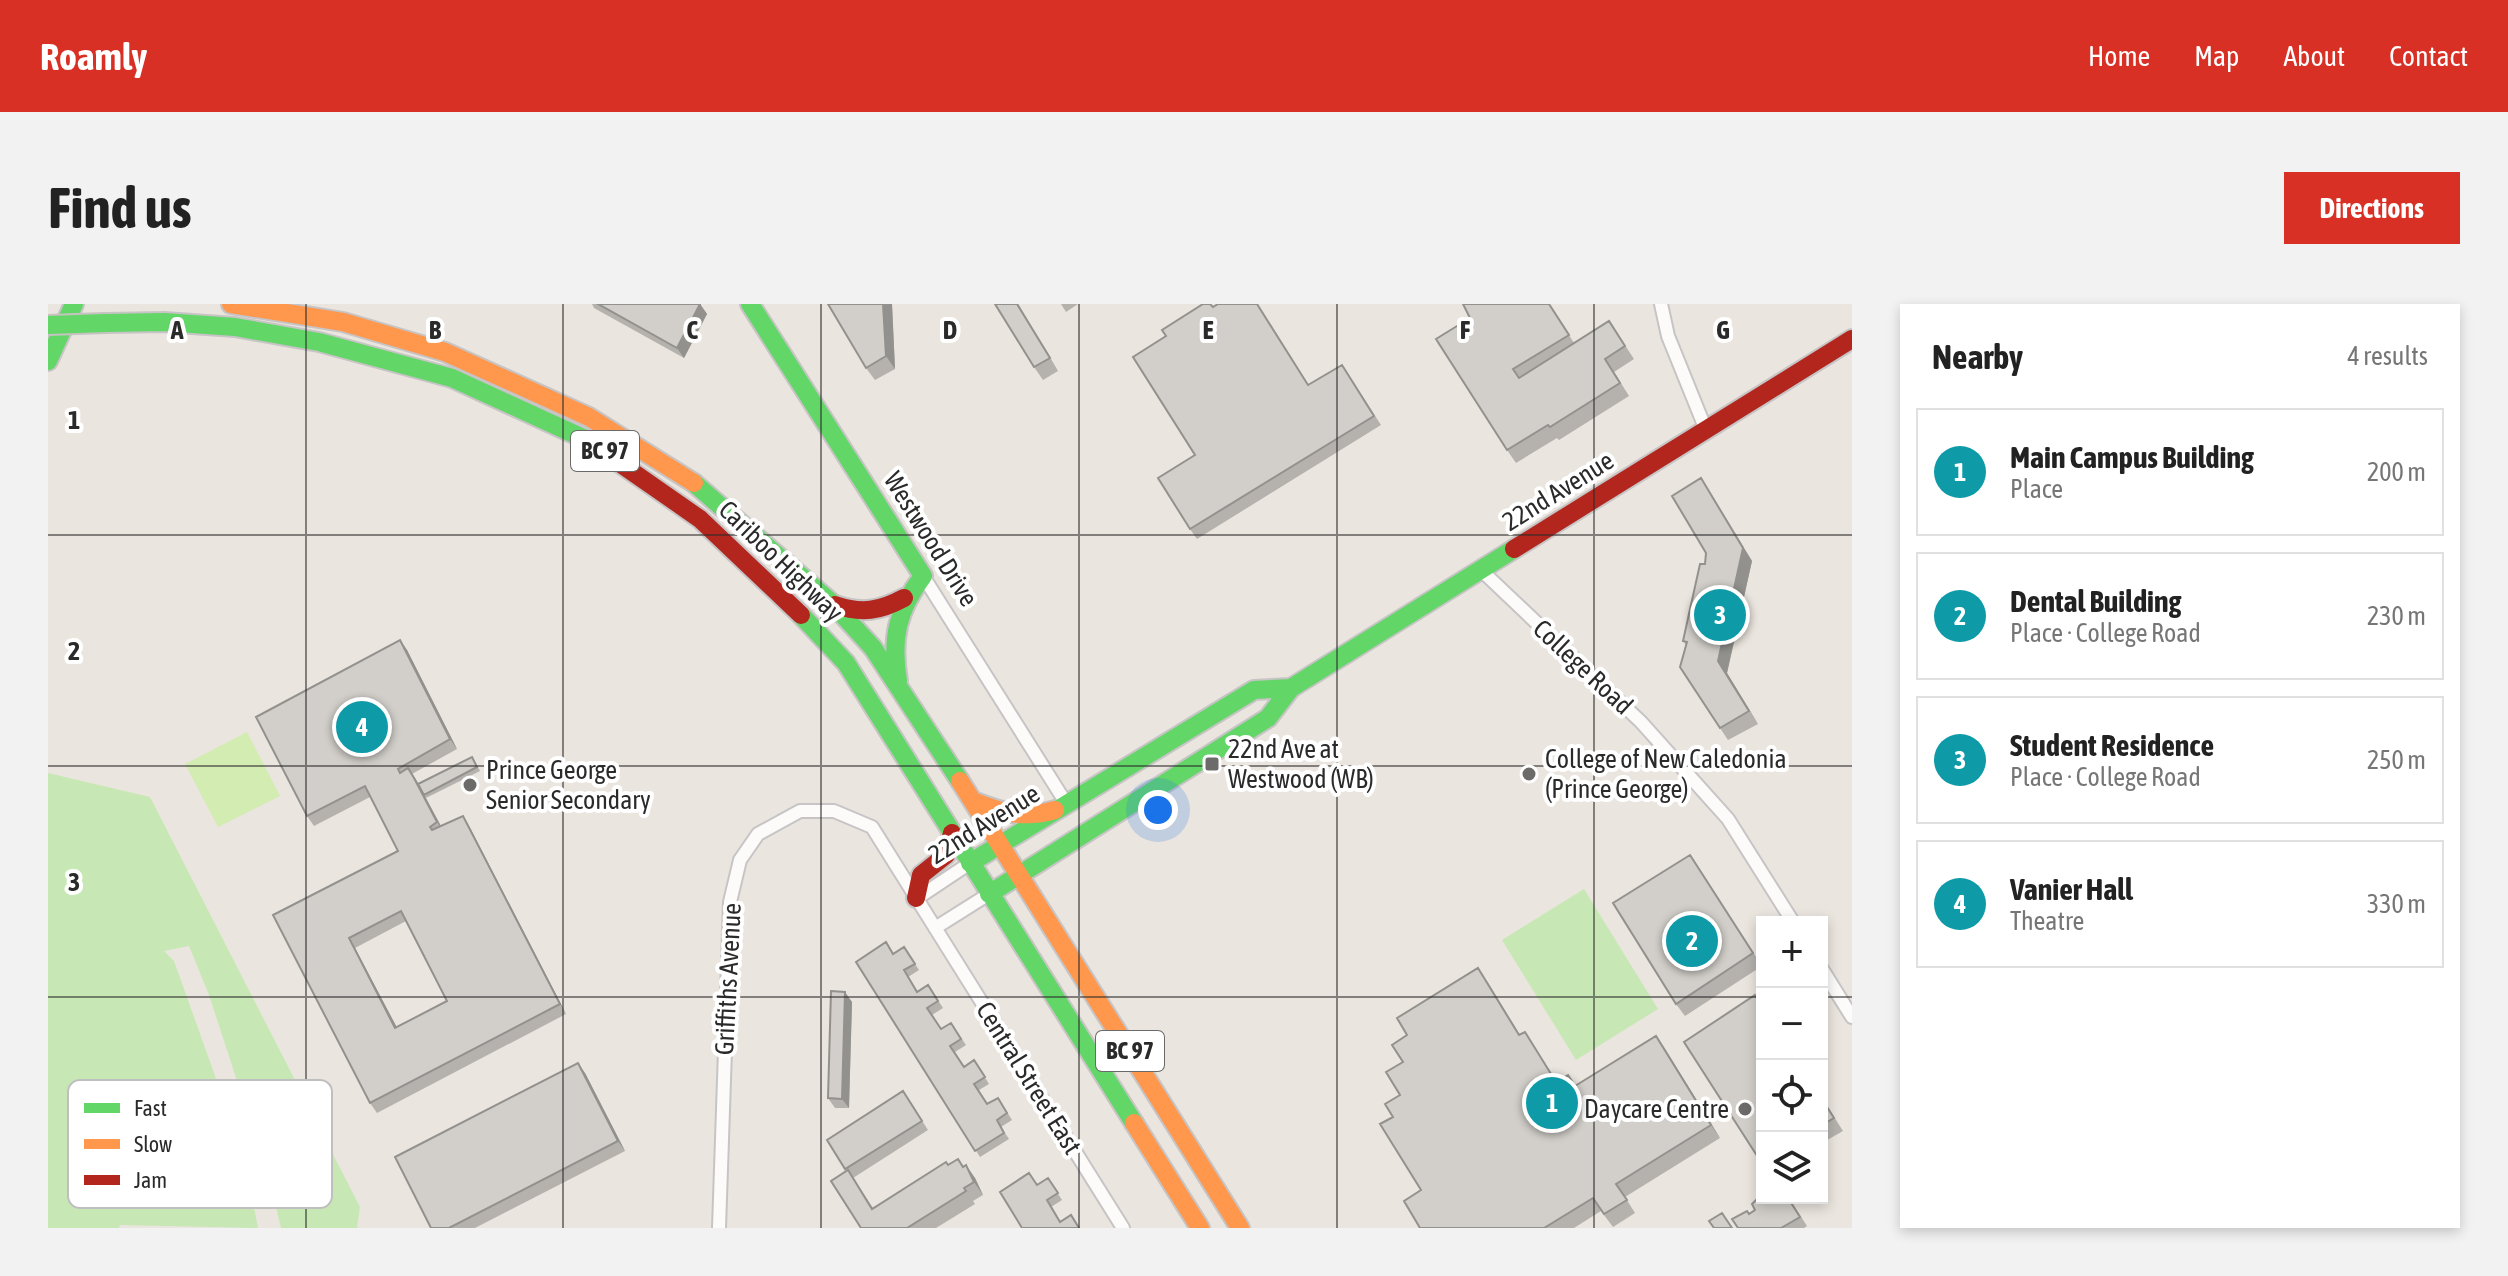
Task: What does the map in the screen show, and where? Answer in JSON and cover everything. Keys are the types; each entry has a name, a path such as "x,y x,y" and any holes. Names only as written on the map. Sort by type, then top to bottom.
{"main road":[{"path":"48,361 74,304"},
{"name":"Cariboo Highway","path":"231,304 343,322 445,352 589,417 693,482 833,604 873,648 1002,844 1240,1228"},
{"name":"Westwood Drive","path":"750,304 923,576"},
{"name":"Cariboo Highway","path":"48,325 164,322 235,327 319,342 452,378 594,443 700,519 825,638 865,690 989,894 1200,1228"},
{"name":"22nd Avenue","path":"989,894 1268,718 1291,688 1852,339"},
{"path":"833,604 869,613 884,609 904,598 923,576"},
{"path":"900,689 894,659 894,636 904,598"},
{"name":"22nd Avenue","path":"970,863 1254,690 1291,688"},
{"path":"973,801 1008,815 1031,818 1061,807"},
{"path":"916,898 921,875 946,855 952,833"}],"street":[{"path":"1661,304 1668,336 1706,430"},
{"name":"College Road","path":"1481,570 1641,722 1728,819 1789,916"},
{"name":"Westwood Drive","path":"923,576 1061,807"},
{"name":"Griffiths Avenue","path":"719,1228 730,902 740,860 758,834 800,811 834,811 872,827 935,928"},
{"name":"22nd Avenue","path":"916,898 970,863"},
{"name":"22nd Avenue","path":"935,928 989,894"},
{"name":"Central Street East","path":"935,928 1123,1228"},
{"path":"1828,979 1852,1017"}],"green space":[{"path":"247,732 280,796 218,827 185,764"},
{"path":"48,773 150,797 295,1080 237,1080 189,946 164,951 174,961 216,1080 68,1080 68,1208 254,1208 258,1228 120,1225 119,1228 48,1228"},
{"path":"1584,889 1658,1009 1576,1060 1502,940"},
{"path":"332,1152 360,1207 357,1228 281,1228 276,1208 332,1208"}],"building":[{"path":"598,304 700,304 677,348"},
{"path":"828,304 883,304 886,356 866,368"},
{"path":"995,304 1017,304 1050,358 1034,367"},
{"path":"1203,304 1213,307 1218,304 1257,304 1308,385 1342,365 1374,416 1190,529 1158,478 1195,455 1133,357 1166,336 1162,330"},
{"path":"1463,304 1549,304 1569,335 1513,369 1519,378 1609,321 1625,346 1605,359 1620,383 1507,450 1436,339 1470,318"},
{"path":"1701,478 1743,548 1718,661 1749,711 1720,728 1680,667 1700,564 1705,564 1706,553 1672,496"},
{"name":"Prince George Senior Secondary","path":"400,640 450,739 398,769 400,773 408,768 414,778 437,822 430,827 432,830 463,816 560,1004 370,1103 273,915 398,851 365,786 307,816 256,717","holes":["401,911 447,1001 395,1028 349,938"]},
{"path":"472,757 477,767 424,795 418,784"},
{"path":"1690,855 1753,953 1676,1004 1613,903"},
{"path":"886,942 893,954 904,947 915,964 904,970 917,992 928,985 938,1001 927,1008 941,1029 951,1023 961,1039 950,1046 964,1067 974,1060 985,1077 974,1084 987,1104 998,1098 1007,1113 997,1120 1004,1133 975,1151 856,962"},
{"path":"1478,968 1519,1035 1525,1032 1556,1082 1568,1075 1575,1086 1656,1036 1711,1125 1616,1184 1627,1200 1604,1214 1593,1198 1544,1228 1420,1228 1404,1201 1421,1190 1380,1124 1393,1117 1385,1104 1400,1095 1386,1072 1403,1062 1392,1045 1407,1035 1397,1018"},
{"path":"831,991 845,992 842,1099 828,1098"},
{"name":"Daycare Centre","path":"1755,995 1756,1154 1684,1042"},
{"path":"578,1063 618,1141 449,1228 431,1228 395,1157"},
{"path":"903,1091 922,1121 845,1169 827,1140"},
{"path":"958,1159 963,1167 966,1165 974,1182 964,1188 966,1191 907,1228 861,1228 831,1181 848,1170 872,1209 946,1162 948,1165"},
{"path":"1029,1173 1037,1185 1048,1178 1058,1193 1047,1200 1060,1222 1071,1215 1079,1228 1022,1228 1000,1192"},
{"path":"1756,1200 1756,1204 1792,1204 1800,1217 1781,1228 1738,1228 1732,1219 1755,1210 1752,1204"},
{"path":"1722,1213 1732,1228 1714,1228 1709,1221"}],"traffic: fast":[{"path":"48,361 74,304"},
{"path":"750,304 923,576"},
{"path":"106,323 164,322 235,327 319,342 452,378 585,439"},
{"path":"48,325 106,323"},
{"path":"694,483 833,604 873,648 960,781"},
{"path":"989,894 1268,718 1291,688 1514,549"},
{"path":"898,681 895,652 898,626 907,601 923,576"},
{"path":"801,615 846,663 1134,1123"},
{"path":"970,863 1254,690 1291,688"}],"traffic: slow":[{"path":"231,304 343,322 445,352 589,417 694,483"},
{"path":"960,781 1240,1228"},
{"path":"973,801 1014,813 1055,810"},
{"path":"1134,1123 1200,1228"}],"traffic: jam":[{"path":"1514,549 1852,339"},
{"path":"585,439 700,519 801,615"},
{"path":"835,605 871,610 904,598"},
{"path":"916,898 921,875 946,855 952,833"}],"place":[{"name":"Student Residence","path":"1720,615"},
{"name":"Vanier Hall","path":"362,727"},
{"name":"22nd Ave at Westwood (WB)","path":"1212,764"},
{"name":"College of New Caledonia (Prince George)","path":"1529,774"},
{"name":"Prince George Senior Secondary","path":"470,785"},
{"name":"Dental Building","path":"1692,941"},
{"name":"Main Campus Building","path":"1552,1103"},
{"name":"Daycare Centre","path":"1745,1109"}]}
